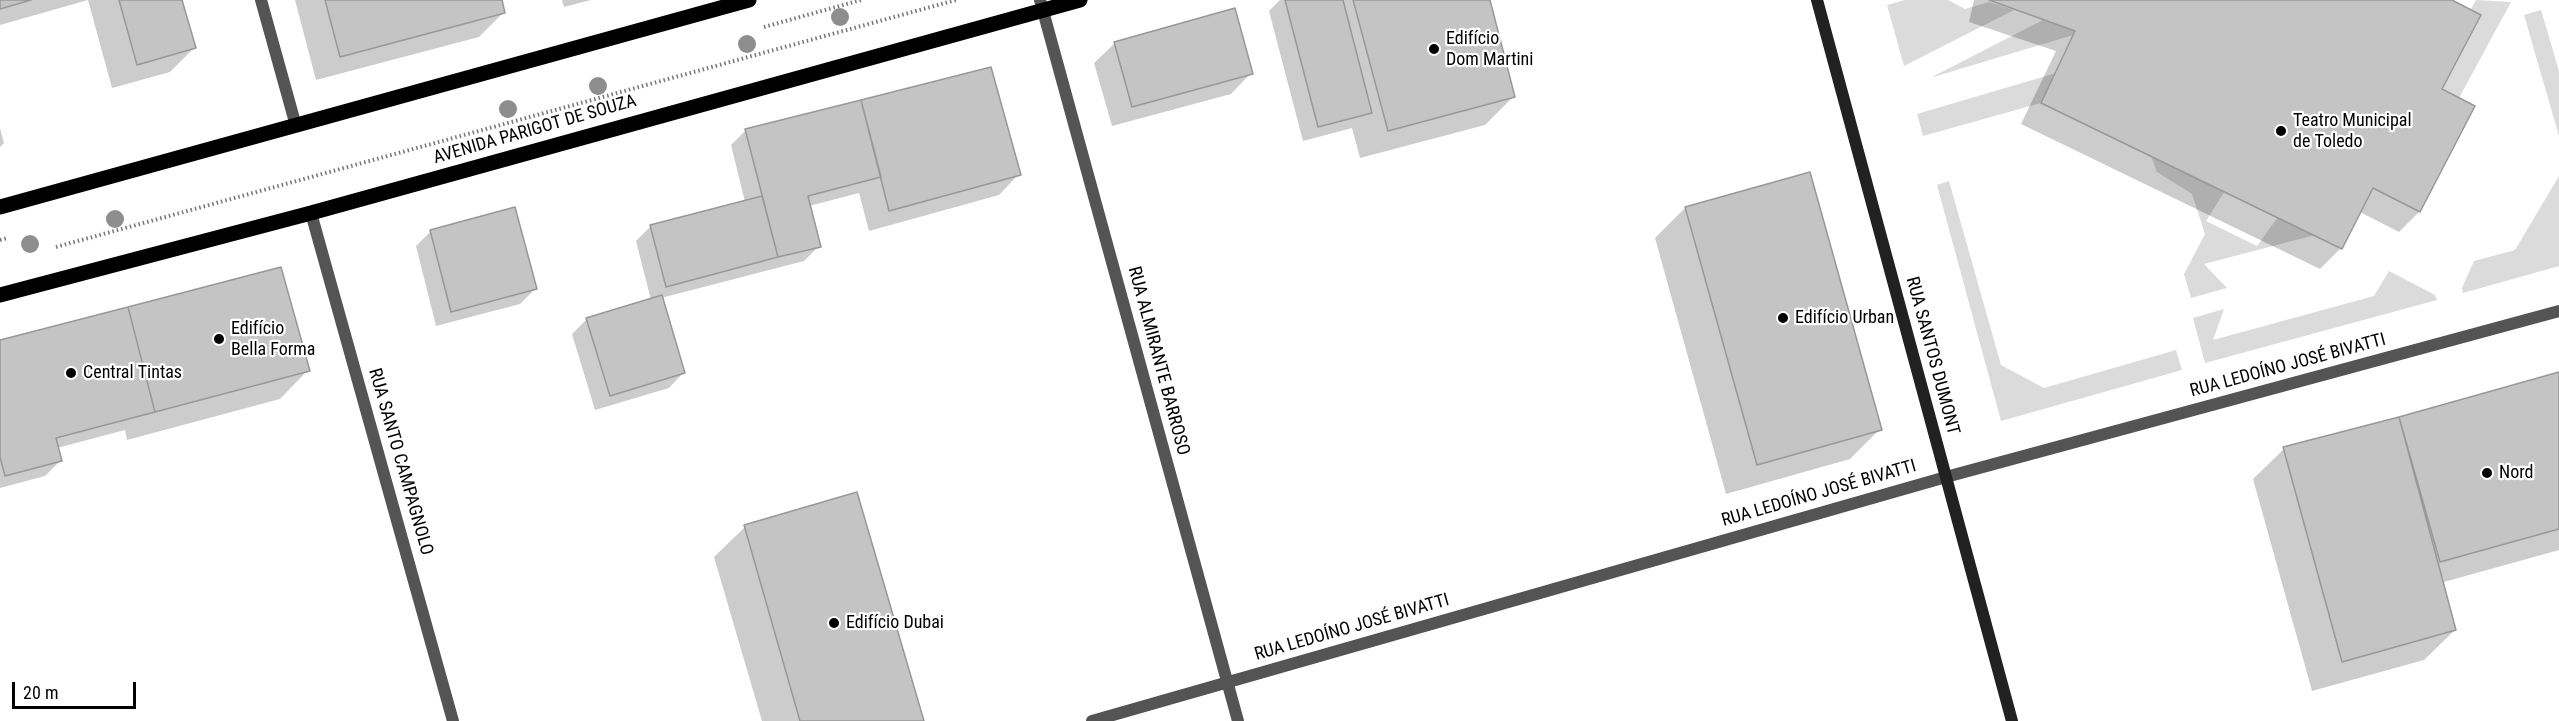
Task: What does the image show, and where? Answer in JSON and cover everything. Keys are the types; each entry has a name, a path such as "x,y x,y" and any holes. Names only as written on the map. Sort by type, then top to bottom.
{"main road":[{"path":"0,207 749,0"},
{"name":"AVENIDA PARIGOT DE SOUZA","path":"0,295 311,213 1041,5 1080,0"}],"street":[{"path":"261,0 296,126"},
{"name":"RUA SANTOS DUMONT","path":"1817,0 2012,721"},
{"name":"RUA ALMIRANTE BARROSO","path":"1041,5 1238,721"},
{"name":"RUA SANTO CAMPAGNOLO","path":"311,213 453,721"},
{"name":"RUA LEDOÍNO JOSÉ BIVATTI","path":"1092,721 1946,477 2559,311"}],"path":[{"path":"46,249 956,0"}],"shaded area":[{"path":"1905,0 1948,0 1965,9 1989,2 2014,10 1904,66 1887,5"},
{"path":"2476,0 2511,2 2459,98 2442,89 2481,15 2471,9"},
{"path":"2541,10 2559,71 2559,136 2524,15"},
{"path":"2043,20 2075,31 2073,35 1930,78"},
{"path":"2056,73 2041,103 1923,136 1917,114"},
{"path":"2151,156 2225,191 2206,221 2257,246 2278,217 2315,235 2204,264 2227,288 2191,298 2184,274 2205,234 2192,194 2157,172"},
{"path":"2559,176 2559,266 2463,293 2462,288 2474,261 2515,250"},
{"path":"1949,181 2001,365 2044,388 2176,350 2182,370 2001,421 1937,185"},
{"path":"2389,271 2435,295 2437,300 2205,363 2193,318 2224,309 2213,340 2374,296"}],"building":[{"path":"0,0 31,0 0,9"},
{"path":"119,0 182,0 196,48 137,65"},
{"path":"325,0 502,0 505,13 340,57"},
{"path":"1285,0 1343,0 1372,113 1318,127"},
{"name":"Edifício Dom Martini","path":"1353,0 1490,0 1515,97 1388,131"},
{"name":"Teatro Municipal de Toledo","path":"1989,0 2452,0 2481,15 2442,89 2475,106 2420,212 2373,188 2342,249 2041,103 2075,31"},
{"path":"1235,8 1253,74 1132,107 1114,42"},
{"path":"991,67 1021,175 889,211 861,100"},
{"path":"861,100 881,177 808,196 821,247 778,257 745,129"},
{"name":"Edifício Urban","path":"1810,172 1882,430 1757,465 1685,207"},
{"path":"762,196 778,257 666,287 650,225"},
{"path":"515,207 537,289 451,312 430,230"},
{"name":"Edifício Bella Forma","path":"281,267 310,371 155,412 128,307"},
{"path":"662,295 685,373 610,396 586,318"},
{"path":"128,307 155,412 56,438 62,461 5,476 0,457 0,340"},
{"name":"Nord","path":"2559,372 2559,529 2440,562 2399,417"},
{"path":"2399,417 2456,630 2342,662 2283,447"},
{"name":"Edifício Dubai","path":"857,492 924,721 800,721 744,525"}],"place":[{"name":"Edifício Dom Martini","path":"1434,49"},
{"name":"Teatro Municipal de Toledo","path":"2281,131"},
{"name":"Edifício Urban","path":"1783,318"},
{"name":"Edifício Bella Forma","path":"219,339"},
{"name":"Central Tintas","path":"71,373"},
{"name":"Nord","path":"2487,473"},
{"name":"Edifício Dubai","path":"834,623"}]}
